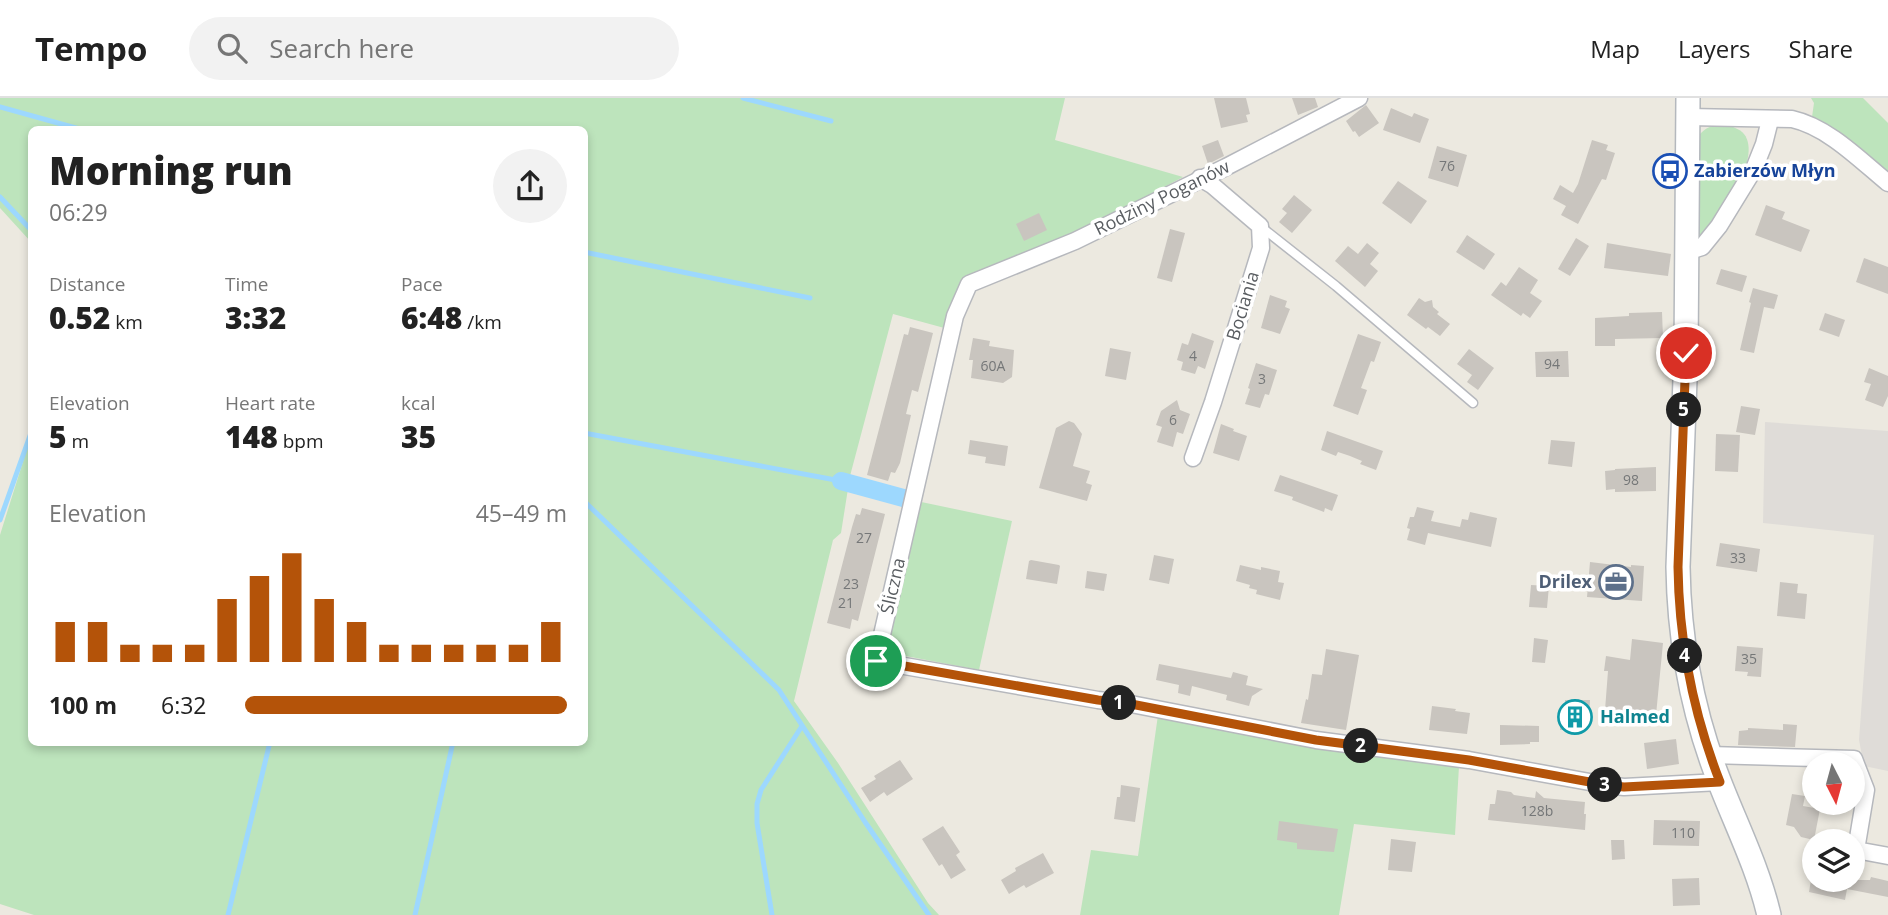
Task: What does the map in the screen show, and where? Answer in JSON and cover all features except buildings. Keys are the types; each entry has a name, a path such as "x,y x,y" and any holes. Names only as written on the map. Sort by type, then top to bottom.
{"street":[{"name":"Rodziny Poganów","path":"964,293 969,284 979,279 1075,241 1359,98"},
{"path":"1769,915 1762,885 1710,755 1688,674 1681,632 1678,567 1686,353 1688,107 1770,120 1792,119 1806,122 1820,129 1888,183"},
{"path":"1686,252 1702,247 1719,226 1754,169 1770,120"},
{"path":"1200,178 1260,226"},
{"name":"Bociania","path":"1193,458 1261,248 1260,226"},
{"name":"Śliczna","path":"964,293 955,316 876,661 1131,704 1316,740 1469,760 1606,785 1624,787 1720,782"},
{"path":"1710,755 1854,760 1866,790 1856,850 1888,856"}],"lane":[{"path":"1260,226 1336,286 1473,402"}],"shaded area":[{"path":"1765,422 1888,431 1888,771 1866,766 1866,752 1861,752 1859,740 1874,535 1763,523"}],"green space":[{"path":"0,98 1065,98 1055,140 1183,177 1072,236 962,282 948,329 893,314 850,476 841,533 833,540 794,701 838,763 928,903 939,915 34,915 0,904 0,535 28,446 28,746 588,746 588,126 28,126 28,239 0,208"},
{"path":"1811,98 1863,98 1888,123 1888,179 1812,117 1814,103"},
{"path":"1725,124 1744,134 1748,145 1748,158 1727,203 1718,217 1700,235 1697,233 1696,139 1709,127"},
{"path":"907,499 1012,521 979,670 869,649"},
{"path":"1158,715 1459,766 1455,835 1354,824 1339,915 1080,915 1091,850 1138,856"}],"waterway":[{"path":"743,98 831,121"},
{"path":"0,107 69,126"},
{"path":"0,197 28,227"},
{"path":"588,253 810,298"},
{"path":"588,434 841,481"},
{"path":"0,520 28,441"},
{"path":"841,481 907,499"},
{"path":"588,505 779,690 929,915"},
{"path":"772,915 757,823 757,804 761,790 802,726"},
{"path":"228,915 269,746"},
{"path":"415,915 452,746"}],"place":[{"name":"Zabierzów Młyn","path":"1670,171"},
{"name":"Drilex","path":"1616,582"},
{"name":"Halmed","path":"1575,717"}],"route":[{"path":"876,661 1131,704 1265,732 1469,760 1606,785 1624,787 1720,782 1694,700 1678,600 1686,353"}]}
